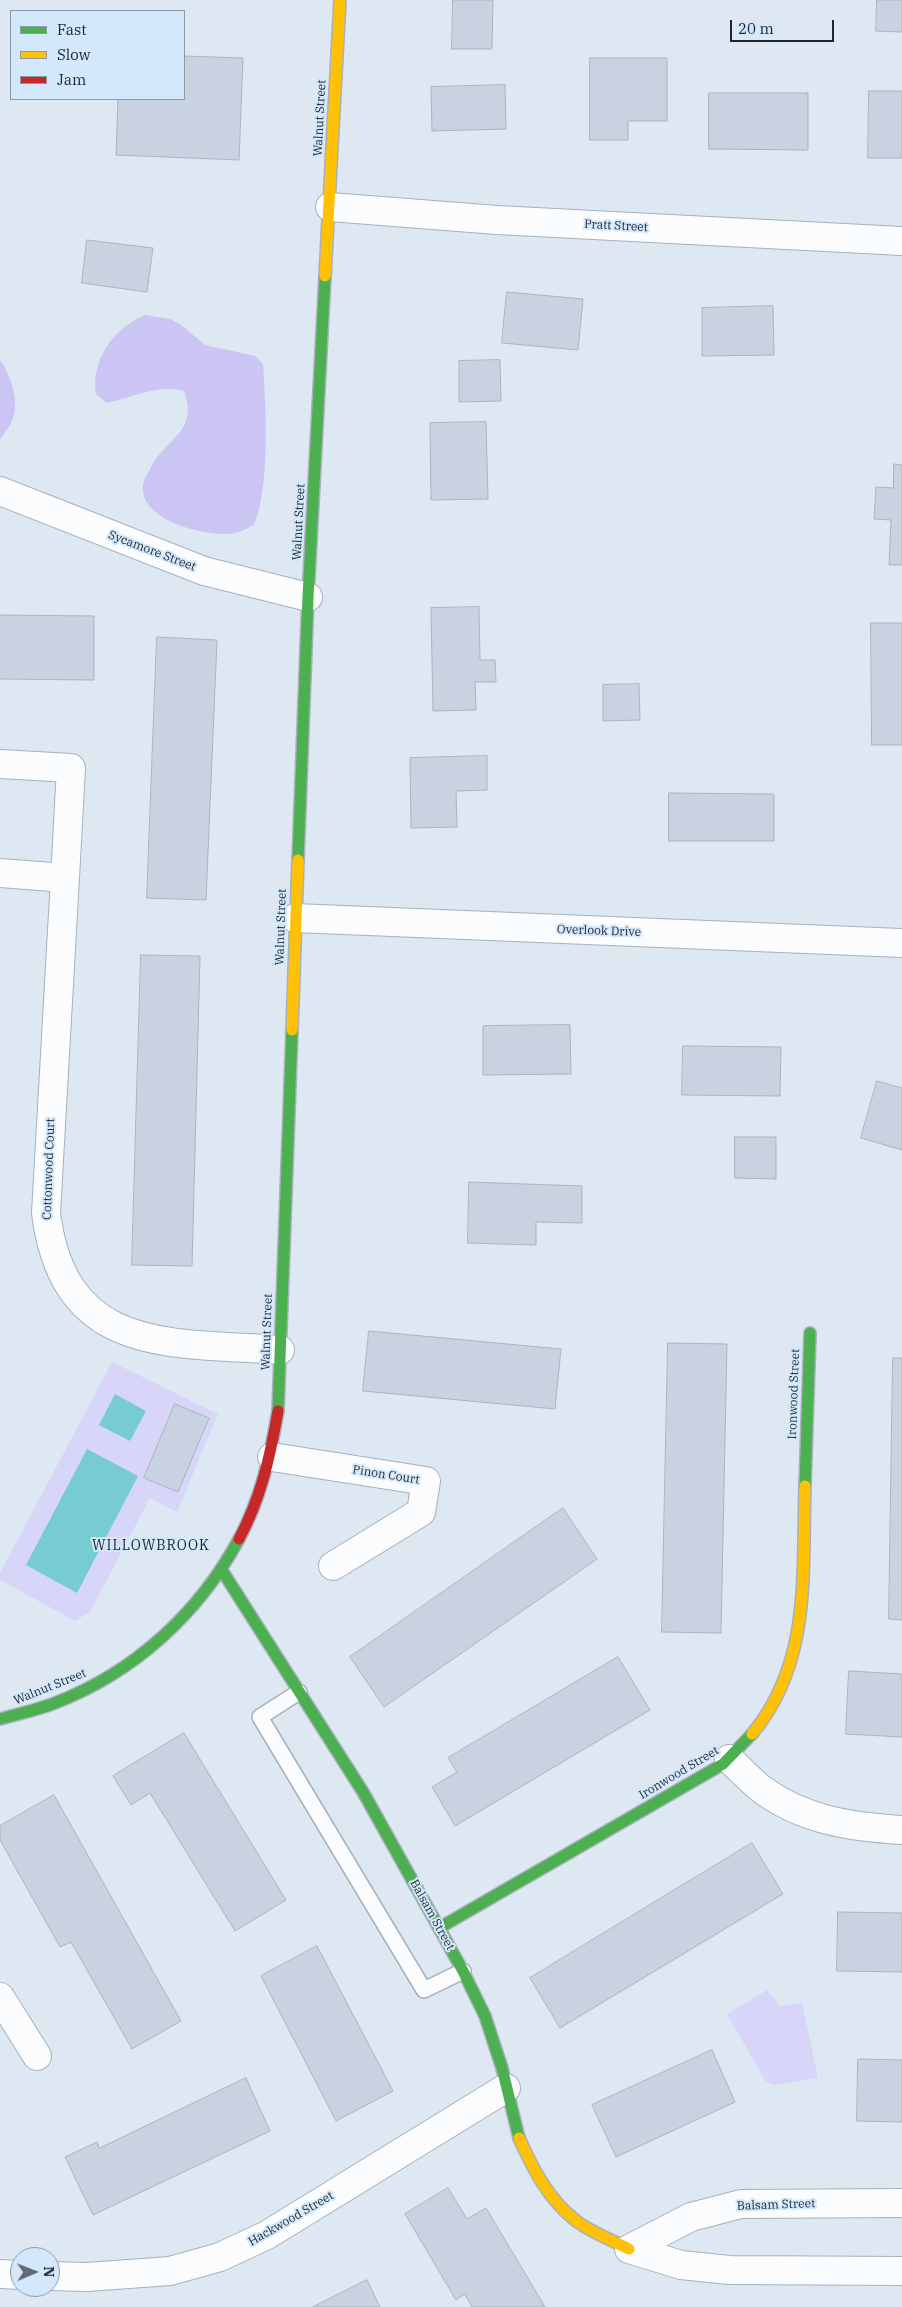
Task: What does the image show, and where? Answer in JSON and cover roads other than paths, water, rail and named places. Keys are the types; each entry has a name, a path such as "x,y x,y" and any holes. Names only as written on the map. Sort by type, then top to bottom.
{"street":[{"name":"Walnut Street","path":"0,1720 74,1695 113,1675 156,1645 187,1616 223,1572 255,1512 272,1457 278,1410 308,597 340,0"},
{"name":"Pratt Street","path":"330,207 497,220 902,242"},
{"name":"Sycamore Street","path":"0,491 204,571 308,597"},
{"name":"Cottonwood Court","path":"0,764 71,768 46,1213 48,1234 59,1269 76,1295 90,1310 115,1327 133,1334 168,1342 280,1350"},
{"path":"0,873 65,878"},
{"name":"Overlook Drive","path":"295,918 902,943"},
{"name":"Ironwood Street","path":"439,1928 723,1764 758,1728 780,1693 795,1653 801,1612 810,1333"},
{"name":"Pinon Court","path":"272,1457 426,1481 421,1512 333,1566"},
{"name":"Balsam Street","path":"223,1572 363,1792 463,1971 485,2016 502,2068 516,2132 533,2169 557,2202 575,2220 629,2249 681,2265 729,2270 902,2271"},
{"path":"729,1759 760,1788 789,1806 829,1822 862,1828 902,1830"},
{"path":"0,1997 37,2056"},
{"name":"Hackwood Street","path":"60,2277 88,2278 170,2272 220,2257 267,2235 506,2088"},
{"name":"Balsam Street","path":"629,2249 691,2217 740,2204 902,2203"}],"lane":[{"path":"299,1692 260,1717 424,1990 463,1971"}],"district":[{"name":"WILLOWBROOK","path":"151,1546"}]}
